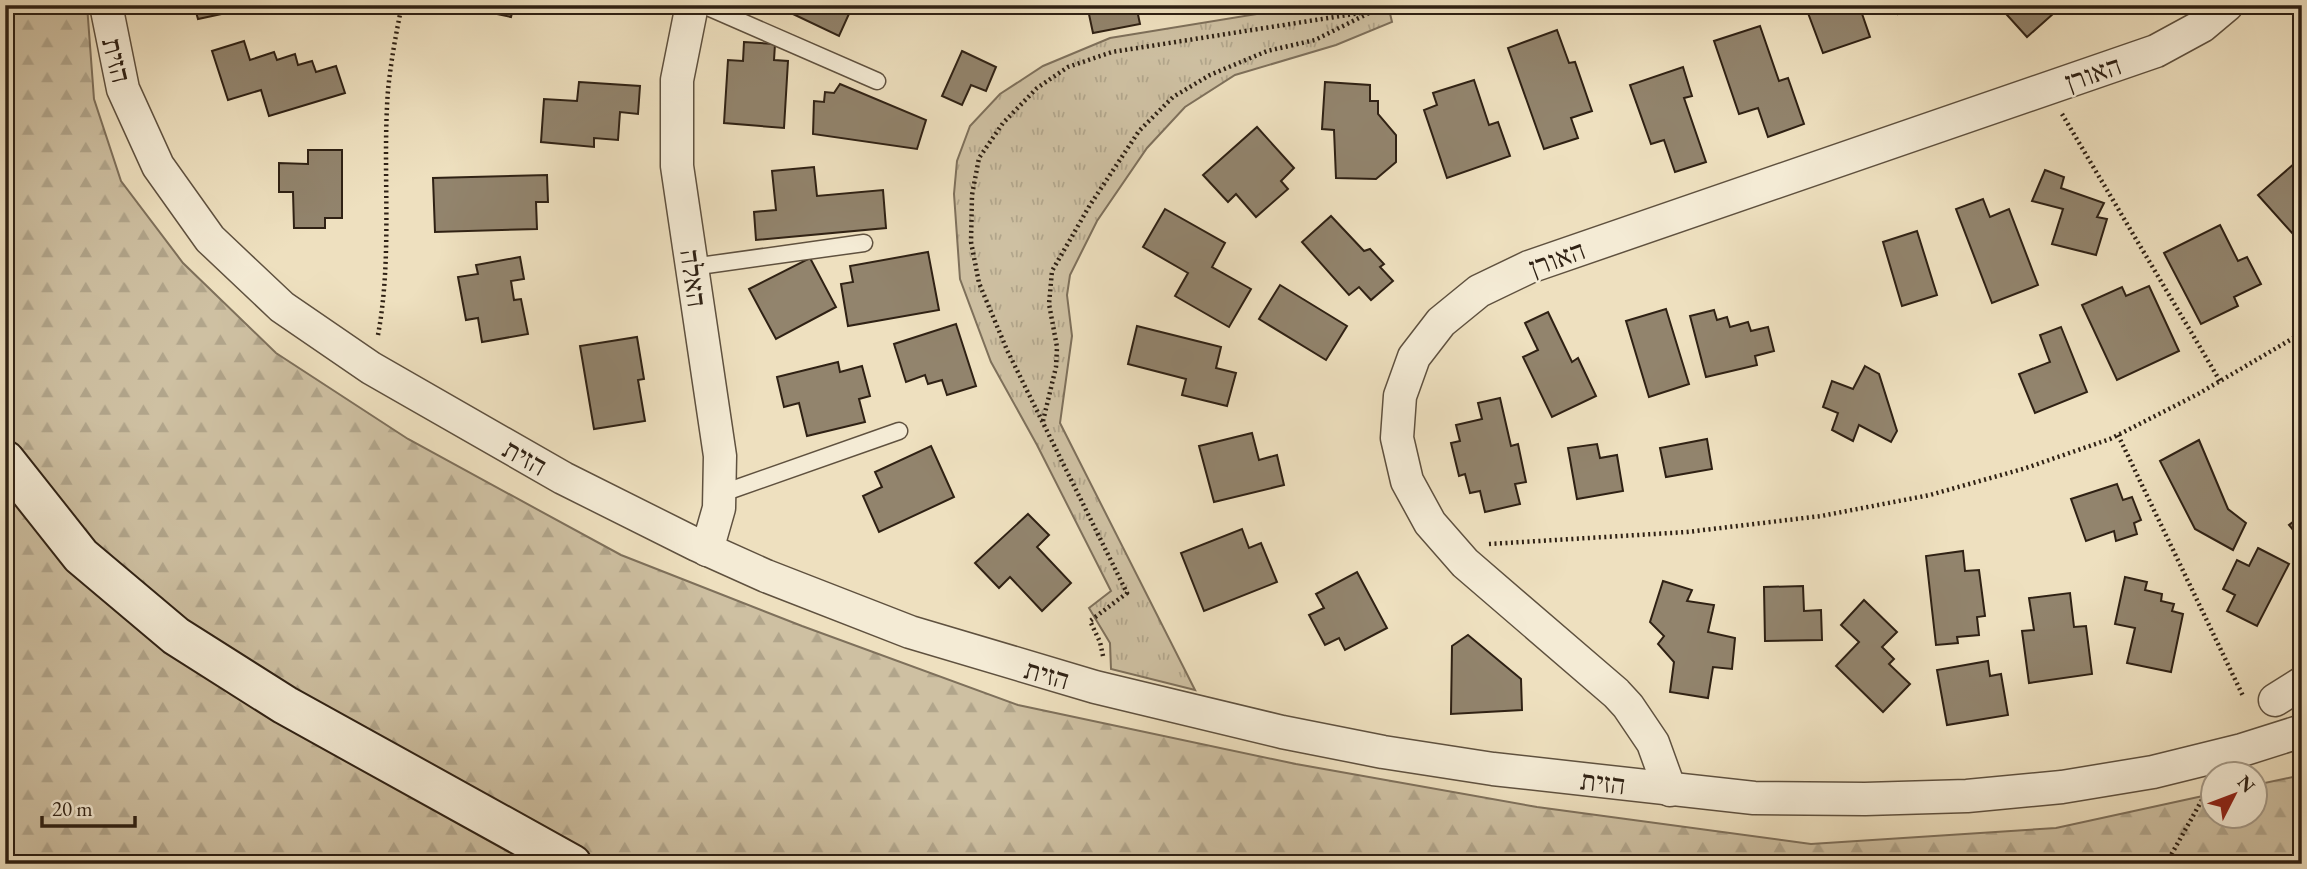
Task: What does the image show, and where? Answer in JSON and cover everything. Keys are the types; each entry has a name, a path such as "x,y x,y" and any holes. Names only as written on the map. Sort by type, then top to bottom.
{"main road":[{"path":"5,460 81,556 176,636 285,705 572,864"}],"street":[{"name":"הזית","path":"106,5 123,89 158,166 210,239 282,307 371,368 563,478 707,550 909,632 1095,687 1268,729 1383,752 1493,769 1754,798 1967,796 2088,783 2153,772 2302,731"},
{"name":"האלה","path":"692,5 677,80 677,166 718,444 720,494 716,521 707,550"},
{"name":"האורן","path":"1670,790 1653,743 1616,693 1465,563 1430,523 1407,481 1397,438 1400,396 1414,357 1441,322 1479,291 1529,267 2173,43 2202,26 2227,5"},
{"path":"2275,700 2302,683"}],"lane":[{"path":"703,5 877,81"},
{"path":"692,267 864,243"},
{"path":"720,494 899,431"}],"path":[{"path":"371,368 385,299 388,90 402,5"},
{"path":"1095,687 1103,657 1100,642 1090,621 1127,593 1007,350 979,283 971,242 972,195 979,158 1003,123 1037,88 1068,67 1112,52 1411,5"},
{"path":"1042,421 1056,367 1057,347 1049,304 1052,271 1090,205 1139,131 1173,97 1210,75 1267,51 1315,40 1372,11"},
{"path":"2047,88 2220,382"},
{"path":"1450,545 1687,532 1821,516 1930,495 2026,468 2118,435 2220,382 2302,333"},
{"path":"2118,435 2254,746"},
{"path":"2166,864 2198,807"}],"green space":[{"path":"5,5 87,5 94,99 121,181 183,263 276,353 408,439 621,555 802,626 1018,705 1296,764 1537,807 1811,844 2056,828 2198,797 2198,830 2268,830 2268,782 2302,775 2302,864 5,864"},
{"path":"1311,5 1388,5 1392,22 1336,45 1235,75 1185,107 1147,148 1097,221 1070,275 1067,295 1072,336 1060,423 1195,690 1111,669 1110,643 1089,608 1111,591 1037,445 991,362 960,279 954,194 957,161 970,126 1000,94 1043,66 1110,38"}],"building":[{"path":"194,5 244,5 245,9 198,19"},
{"path":"474,5 514,5 511,17 473,9"},
{"path":"774,5 853,5 839,36"},
{"path":"1087,5 1136,5 1140,24 1093,33"},
{"path":"1805,5 1859,5 1870,37 1823,53"},
{"path":"1897,5 1936,5 1898,14"},
{"path":"1998,5 2063,5 2027,37"},
{"path":"1760,26 1779,81 1788,78 1804,124 1768,137 1758,108 1739,114 1714,41"},
{"path":"1557,30 1569,63 1575,62 1592,111 1571,118 1578,138 1544,149 1508,48"},
{"path":"244,41 250,60 274,52 277,60 295,54 298,65 312,61 316,72 336,66 345,93 269,116 261,90 228,100 212,51"},
{"path":"744,42 775,44 774,60 788,61 784,128 724,123 728,60 743,61"},
{"path":"962,51 996,67 986,91 971,85 962,105 942,96"},
{"path":"1683,67 1692,96 1684,98 1706,162 1675,172 1664,140 1651,144 1630,85"},
{"path":"1474,80 1489,125 1498,122 1510,156 1447,178 1424,110 1437,105 1433,93"},
{"path":"579,82 640,86 638,114 620,112 618,140 594,138 594,147 541,142 544,99 577,101"},
{"path":"1325,82 1370,85 1370,101 1378,101 1378,114 1396,135 1396,162 1376,179 1336,178 1334,130 1322,129"},
{"path":"840,84 926,120 917,149 813,134 814,101 824,102 825,92 834,93"},
{"path":"1257,127 1294,168 1281,181 1288,189 1256,217 1236,194 1228,202 1203,175"},
{"path":"308,150 342,150 342,218 325,218 325,228 294,228 293,192 279,192 279,163 308,164"},
{"path":"2295,163 2302,172 2302,244 2258,195"},
{"path":"814,167 817,196 883,190 886,228 756,240 754,212 776,210 772,171"},
{"path":"2045,170 2064,177 2061,188 2104,203 2097,217 2107,219 2096,255 2052,244 2063,209 2032,201"},
{"path":"547,175 548,202 536,202 537,229 435,232 433,178"},
{"path":"1983,199 1990,217 2009,209 2038,285 1992,303 1956,209"},
{"path":"1165,209 1225,243 1212,267 1251,289 1229,327 1175,296 1188,273 1143,247"},
{"path":"1331,216 1364,251 1370,249 1384,264 1380,267 1393,281 1371,300 1359,287 1349,295 1302,242"},
{"path":"2220,225 2238,261 2247,257 2261,284 2234,297 2238,306 2201,324 2164,253"},
{"path":"1917,231 1937,295 1902,306 1883,242"},
{"path":"928,252 939,310 848,326 841,284 853,282 850,266"},
{"path":"520,257 524,279 511,281 514,300 521,299 528,334 482,342 478,318 466,320 458,277 478,274 476,265"},
{"path":"810,258 836,307 776,339 749,289"},
{"path":"1280,285 1347,326 1326,360 1259,319"},
{"path":"2149,286 2179,351 2117,380 2082,305 2122,287 2126,296"},
{"path":"1666,309 1689,384 1649,397 1626,321"},
{"path":"1714,310 1717,320 1727,317 1730,327 1748,322 1751,331 1768,327 1774,351 1755,356 1757,365 1706,377 1690,316"},
{"path":"1548,312 1572,362 1578,358 1596,396 1552,417 1523,357 1538,350 1525,323"},
{"path":"956,324 976,386 947,395 942,380 928,384 925,375 906,382 894,344"},
{"path":"1137,326 1221,347 1216,368 1236,373 1227,406 1182,395 1186,379 1128,364"},
{"path":"2061,327 2087,392 2035,413 2019,374 2050,362 2040,335"},
{"path":"637,337 644,379 638,380 645,421 594,429 580,346"},
{"path":"838,362 840,372 862,366 870,396 859,399 865,422 807,436 799,403 784,407 777,377"},
{"path":"1865,366 1879,374 1897,431 1891,442 1859,425 1853,441 1832,430 1838,413 1823,407 1832,381 1853,389"},
{"path":"1500,398 1511,446 1518,444 1526,482 1515,484 1520,504 1485,512 1480,491 1470,493 1465,474 1459,476 1451,443 1460,441 1456,425 1482,419 1478,403"},
{"path":"1252,433 1259,460 1277,455 1284,485 1214,502 1199,446"},
{"path":"1707,439 1712,469 1666,477 1660,448"},
{"path":"2199,440 2228,509 2246,523 2233,550 2195,529 2160,461"},
{"path":"1597,444 1600,458 1617,455 1623,491 1577,499 1568,448"},
{"path":"931,446 954,497 879,532 863,496 882,487 875,472"},
{"path":"2117,484 2123,500 2132,497 2141,520 2134,523 2137,534 2116,541 2114,531 2086,541 2071,499"},
{"path":"1028,514 1049,535 1037,547 1071,583 1042,611 1010,577 999,588 975,563"},
{"path":"2302,515 2302,541 2289,525"},
{"path":"1242,529 1249,548 1261,543 1277,582 1204,611 1181,553"},
{"path":"2258,548 2289,564 2257,626 2227,611 2235,595 2223,589 2237,560 2249,566"},
{"path":"1963,551 1965,571 1979,570 1985,616 1977,617 1979,635 1957,637 1958,643 1936,645 1926,556"},
{"path":"1357,572 1387,628 1345,650 1339,638 1325,645 1309,615 1324,608 1316,594"},
{"path":"2125,577 2147,582 2145,590 2162,594 2161,601 2174,604 2172,611 2183,614 2171,672 2127,663 2135,628 2115,624"},
{"path":"1663,581 1692,590 1687,601 1714,605 1708,632 1735,638 1732,669 1713,667 1708,698 1670,692 1674,662 1658,644 1664,636 1650,622"},
{"path":"1803,586 1804,611 1821,610 1822,640 1765,641 1764,587"},
{"path":"2070,593 2074,627 2086,626 2092,674 2029,683 2022,631 2034,630 2029,598"},
{"path":"1864,600 1897,632 1882,647 1894,659 1889,664 1910,684 1883,712 1836,666 1859,642 1841,625"},
{"path":"1468,635 1521,679 1522,710 1451,714 1452,646"},
{"path":"1988,661 1990,676 2001,674 2008,715 1947,725 1937,670"}]}
